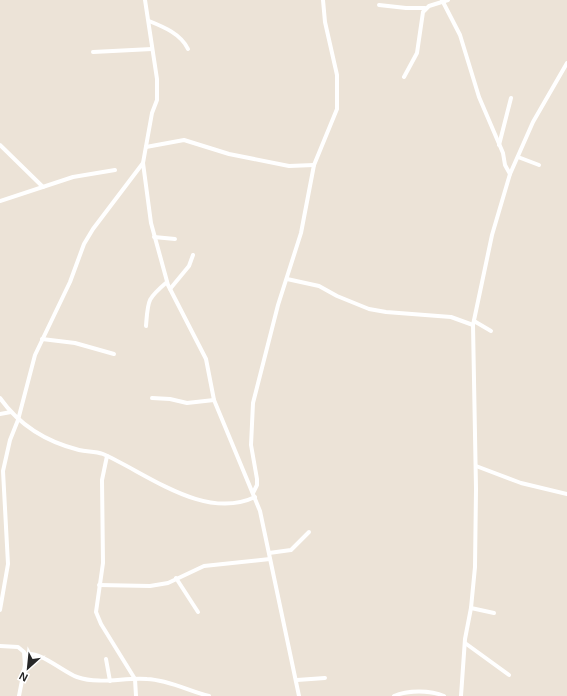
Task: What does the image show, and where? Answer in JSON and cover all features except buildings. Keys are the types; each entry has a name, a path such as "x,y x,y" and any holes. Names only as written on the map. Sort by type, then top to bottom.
{"street":[{"path":"145,0 158,79 158,100 152,113 143,163 154,237 167,282 206,359 214,400 260,511 297,680 299,696"},
{"path":"0,398 18,420 36,433 78,450 96,452 107,456 170,488 194,498 219,505 244,502 254,495 257,479 251,445 251,410 278,305 301,233 314,165 336,116 338,100 338,75 323,0"},
{"path":"379,5 406,8 425,8 448,0"},
{"path":"442,1 460,34 479,97 505,165 510,174"},
{"path":"404,77 417,52 421,18 425,8"},
{"path":"149,21 178,36 185,42 188,49"},
{"path":"93,52 152,48"},
{"path":"461,696 464,643 471,608 475,567 476,466 473,323 492,235 510,174 533,122 567,63"},
{"path":"499,146 511,98"},
{"path":"146,147 184,140 229,154 289,166 314,165"},
{"path":"0,145 43,187"},
{"path":"518,157 539,165"},
{"path":"0,610 8,564 2,500 3,472 10,440 18,420 35,355 70,282 84,244 93,229 143,163"},
{"path":"0,201 86,174 115,170"},
{"path":"154,237 175,239"},
{"path":"170,289 189,266 193,254"},
{"path":"286,279 319,286 337,296 369,309 386,312 451,317 473,323 491,331"},
{"path":"146,326 147,304 152,294 167,282"},
{"path":"42,339 75,343 114,354"},
{"path":"152,398 170,399 187,403 214,400"},
{"path":"0,414 11,412"},
{"path":"107,456 102,480 101,520 104,535 96,603 98,618 135,679 136,696"},
{"path":"476,466 521,483 567,494"},
{"path":"269,553 292,550 309,532"},
{"path":"99,585 150,586 168,582 204,566 270,559"},
{"path":"176,578 198,612"},
{"path":"471,608 494,613"},
{"path":"464,643 506,671 509,675"},
{"path":"0,646 22,649 35,654 69,674 87,680 110,681 152,679 210,696"},
{"path":"19,696 25,655 22,649"},
{"path":"25,655 35,654"},
{"path":"106,659 110,681"},
{"path":"297,680 325,678"},
{"path":"394,696 411,692 444,696"}]}
